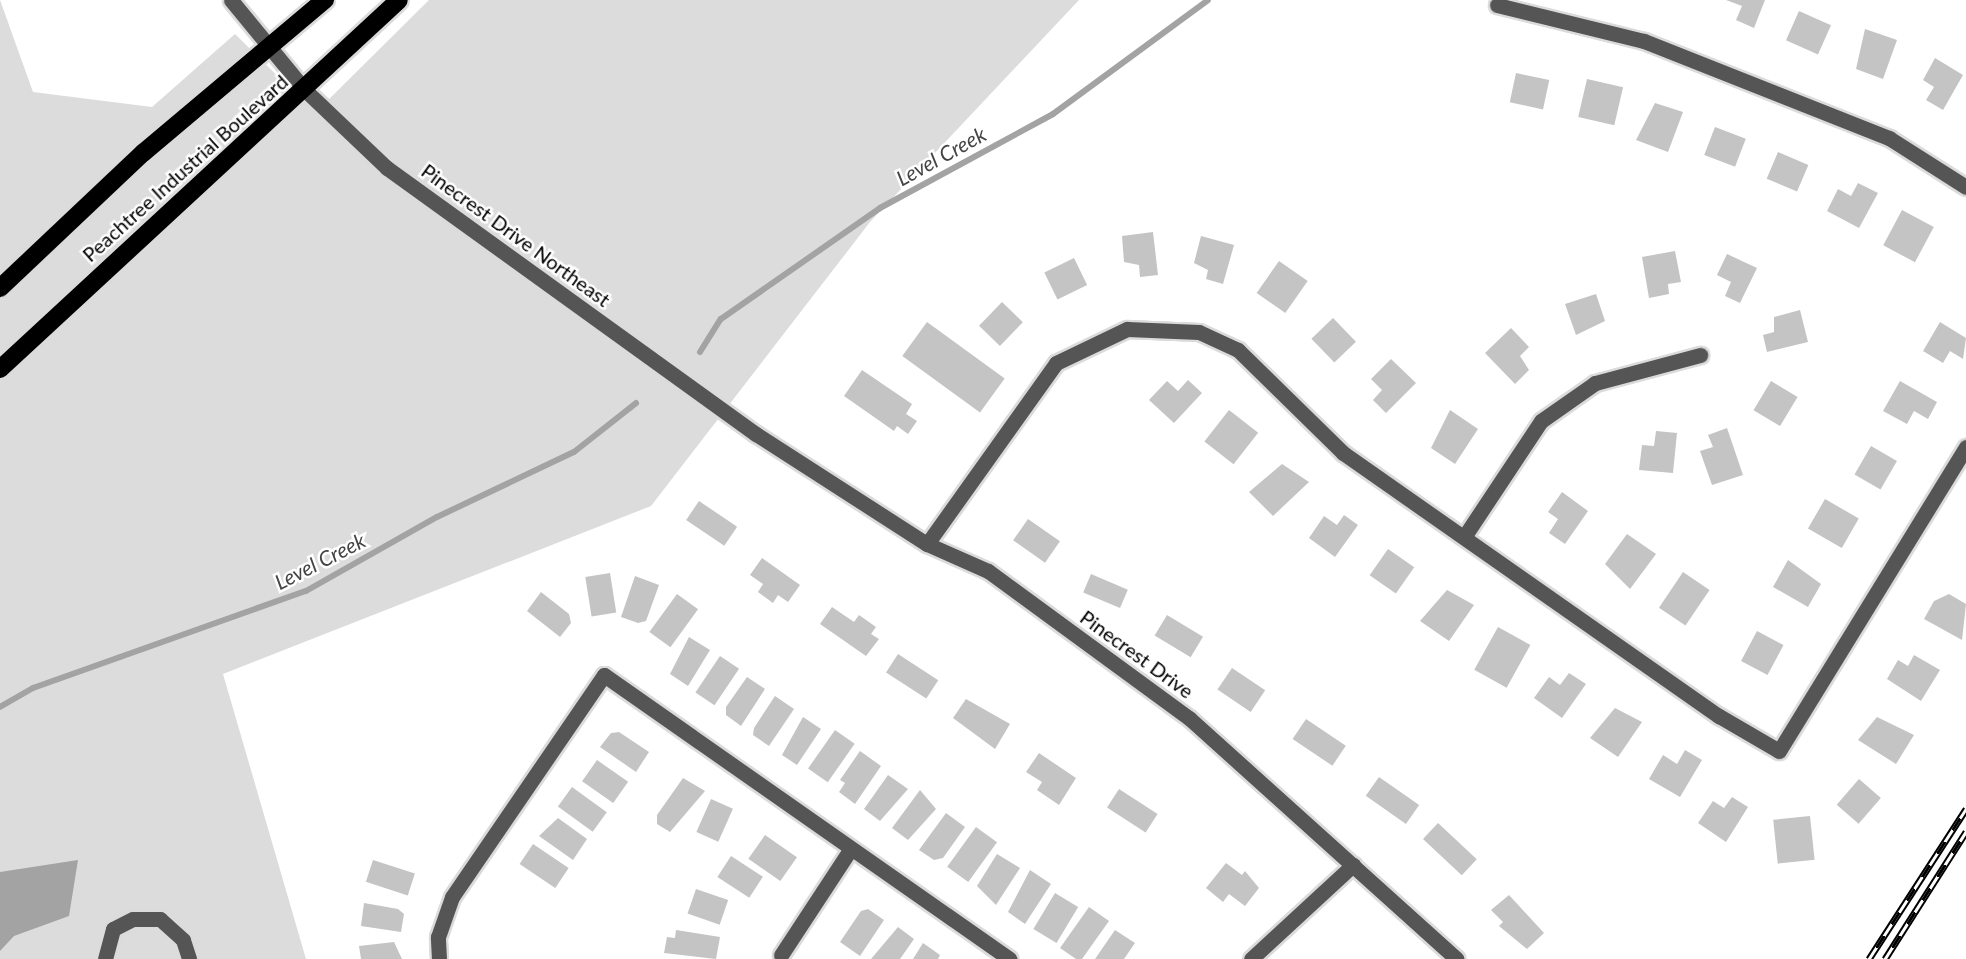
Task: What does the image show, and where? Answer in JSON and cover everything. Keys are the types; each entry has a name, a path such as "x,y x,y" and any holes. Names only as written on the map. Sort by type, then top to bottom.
{"highway":[{"name":"Peachtree Industrial Boulevard","path":"0,288 143,153 271,48 325,0"},
{"name":"Peachtree Industrial Boulevard","path":"0,369 306,90 399,0"}],"street":[{"name":"Pinecrest Drive Northeast","path":"231,0 306,90 387,168 756,434"},
{"path":"1497,6 1644,41 1889,138 1966,187"},
{"path":"927,544 1056,363 1127,328 1199,332 1238,350 1343,453 1719,716 1779,751 1966,447"},
{"path":"1464,537 1541,421 1595,383 1700,355"},
{"name":"Pinecrest Drive","path":"756,434 927,544 988,571 1189,718 1457,959"},
{"path":"439,959 438,937 466,873 604,675 850,850 1009,959"},
{"path":"781,955 850,850"},
{"path":"1251,959 1353,865"},
{"path":"105,959 112,929 133,918 160,919 183,940 189,959"}],"shaded area":[{"path":"0,0 33,92 152,107 235,34 315,113 429,0 1079,0 870,222 651,506 223,674 306,959 0,959"},
{"path":"78,860 69,916 14,936 0,951 0,872"}],"building":[{"path":"1726,0 1765,0 1754,28 1736,20 1742,6"},
{"path":"1799,11 1831,25 1818,54 1786,40"},
{"path":"1865,29 1897,40 1883,79 1856,69"},
{"path":"1935,58 1963,75 1943,110 1926,100 1934,87 1923,80"},
{"path":"1516,73 1549,80 1543,109 1510,102"},
{"path":"1587,79 1623,87 1614,125 1578,117"},
{"path":"1655,103 1683,112 1668,152 1636,140"},
{"path":"1715,127 1746,139 1735,167 1704,155"},
{"path":"1778,152 1808,165 1797,192 1767,179"},
{"path":"1858,183 1878,193 1859,228 1827,211 1838,189 1851,196"},
{"path":"1902,210 1934,227 1915,262 1883,245"},
{"path":"1153,232 1158,275 1140,277 1139,265 1124,262 1122,236"},
{"path":"1201,236 1234,245 1223,284 1206,279 1208,270 1194,263"},
{"path":"1675,251 1681,282 1668,284 1669,294 1649,298 1642,257"},
{"path":"1727,254 1757,268 1740,303 1725,296 1731,282 1717,275"},
{"path":"1074,258 1087,285 1057,299 1044,272"},
{"path":"1279,261 1308,281 1285,313 1257,293"},
{"path":"1596,294 1605,321 1576,335 1565,304"},
{"path":"1002,302 1023,322 1000,346 979,326"},
{"path":"1800,310 1808,342 1767,352 1763,335 1774,332 1774,317"},
{"path":"1333,318 1356,342 1334,363 1311,339"},
{"path":"927,322 1005,378 980,412 902,356"},
{"path":"1940,322 1966,338 1963,359 1950,351 1943,363 1923,351"},
{"path":"1511,328 1529,347 1520,356 1529,370 1515,384 1485,353"},
{"path":"1391,359 1416,383 1386,413 1373,400 1382,390 1371,379"},
{"path":"862,370 912,404 906,414 917,421 908,434 897,426 894,431 844,396"},
{"path":"1188,380 1202,393 1174,423 1149,400 1167,381 1178,391"},
{"path":"1771,381 1798,397 1780,426 1753,410"},
{"path":"1900,381 1937,402 1928,419 1914,411 1907,424 1883,411"},
{"path":"1229,410 1258,433 1234,464 1204,442"},
{"path":"1450,410 1478,429 1455,464 1431,448"},
{"path":"1727,428 1743,475 1712,485 1700,451 1713,447 1708,435"},
{"path":"1656,431 1677,433 1673,473 1639,470 1642,445 1654,446"},
{"path":"1871,446 1897,461 1880,490 1854,475"},
{"path":"1282,464 1309,482 1273,516 1249,492"},
{"path":"1562,492 1588,511 1565,544 1549,533 1558,519 1548,512"},
{"path":"1825,499 1859,518 1842,548 1808,528"},
{"path":"699,501 737,527 724,546 686,520"},
{"path":"1344,515 1358,525 1335,557 1309,538 1324,516 1337,525"},
{"path":"1028,519 1060,541 1045,563 1013,540"},
{"path":"1627,534 1656,554 1630,589 1605,564"},
{"path":"1388,549 1414,567 1396,594 1370,575"},
{"path":"762,558 800,585 788,602 778,595 773,603 758,592 763,584 750,575"},
{"path":"1788,560 1821,584 1808,607 1773,587"},
{"path":"1683,572 1710,590 1685,626 1659,608"},
{"path":"610,573 616,613 592,616 585,577"},
{"path":"1091,574 1128,590 1120,608 1083,592"},
{"path":"635,576 659,585 646,621 638,623 621,617"},
{"path":"1447,590 1474,605 1449,641 1420,621"},
{"path":"541,592 569,614 571,623 560,637 527,611"},
{"path":"677,594 698,609 670,647 649,632"},
{"path":"1949,594 1966,604 1962,640 1924,619 1934,601"},
{"path":"832,607 854,622 859,615 876,627 871,634 879,639 866,656 820,624"},
{"path":"1167,615 1203,637 1191,657 1155,636"},
{"path":"1498,627 1530,645 1507,688 1474,670"},
{"path":"1757,631 1783,645 1768,675 1741,661"},
{"path":"689,637 710,650 688,686 670,674"},
{"path":"898,654 938,680 926,699 886,672"},
{"path":"1914,655 1940,670 1921,701 1887,679 1898,660 1908,666"},
{"path":"720,656 739,669 714,705 695,692"},
{"path":"1232,668 1265,690 1251,712 1217,690"},
{"path":"1569,673 1586,684 1562,718 1534,698 1549,677 1560,685"},
{"path":"747,677 765,689 741,726 726,715 726,707"},
{"path":"775,696 794,709 769,746 753,735 754,728"},
{"path":"966,699 1010,724 995,749 953,718"},
{"path":"1615,708 1642,722 1618,757 1590,738"},
{"path":"803,717 821,729 797,765 782,755"},
{"path":"1877,717 1914,735 1896,764 1858,740"},
{"path":"1306,719 1346,746 1332,766 1293,739"},
{"path":"835,730 855,744 828,782 808,769"},
{"path":"619,732 649,752 636,772 600,747 611,733"},
{"path":"1685,750 1702,760 1680,797 1649,779 1663,755 1677,764"},
{"path":"860,751 881,766 855,804 839,792 845,783 840,780"},
{"path":"1039,753 1076,778 1059,805 1037,790 1042,782 1026,772"},
{"path":"597,760 628,782 613,803 582,781"},
{"path":"888,775 908,789 880,821 864,809"},
{"path":"1379,777 1419,805 1406,824 1366,796"},
{"path":"683,778 705,791 670,832 657,824 657,815"},
{"path":"1859,779 1881,798 1859,824 1837,805"},
{"path":"572,787 607,812 593,832 558,806"},
{"path":"1119,789 1158,814 1146,833 1107,807"},
{"path":"920,790 936,809 908,840 892,828"},
{"path":"1732,797 1748,807 1726,842 1698,823 1713,801 1724,808"},
{"path":"711,799 733,809 718,842 696,832"},
{"path":"946,813 965,827 943,858 934,860 919,850"},
{"path":"1810,816 1815,860 1778,864 1773,820"},
{"path":"558,818 587,839 573,860 539,836"},
{"path":"1438,823 1477,859 1462,875 1423,839"},
{"path":"976,827 997,842 968,882 947,867"},
{"path":"765,835 797,857 780,881 748,859"},
{"path":"533,844 569,868 555,888 520,864"},
{"path":"997,854 1020,868 996,905 977,886"},
{"path":"731,856 763,877 749,898 717,877"},
{"path":"373,860 415,874 408,895 366,882"},
{"path":"1226,863 1242,875 1245,871 1259,888 1245,906 1229,894 1223,902 1206,888"},
{"path":"1030,870 1051,884 1025,924 1008,912"},
{"path":"696,889 728,900 720,925 688,914"},
{"path":"1055,893 1078,907 1057,943 1033,929"},
{"path":"1509,895 1544,933 1527,949 1499,926 1503,922 1491,910"},
{"path":"364,903 398,909 404,914 401,932 361,926"},
{"path":"1089,907 1109,921 1082,959 1076,959 1060,948"},
{"path":"868,909 884,920 860,956 840,942 861,911"},
{"path":"898,927 914,939 900,959 871,959"},
{"path":"676,930 720,937 716,959 664,953 667,937 675,938"},
{"path":"1115,930 1135,943 1124,959 1095,959"},
{"path":"394,942 402,959 361,959 359,946"},
{"path":"923,943 940,955 938,959 913,959"}],"waterway":[{"name":"Level Creek","path":"700,352 721,319 880,208 1053,114 1208,0"},
{"name":"Level Creek","path":"0,707 33,688 306,591 437,517 574,452 636,403"}],"railway":[{"path":"1869,959 1966,809"},
{"path":"1885,959 1966,832"}]}
